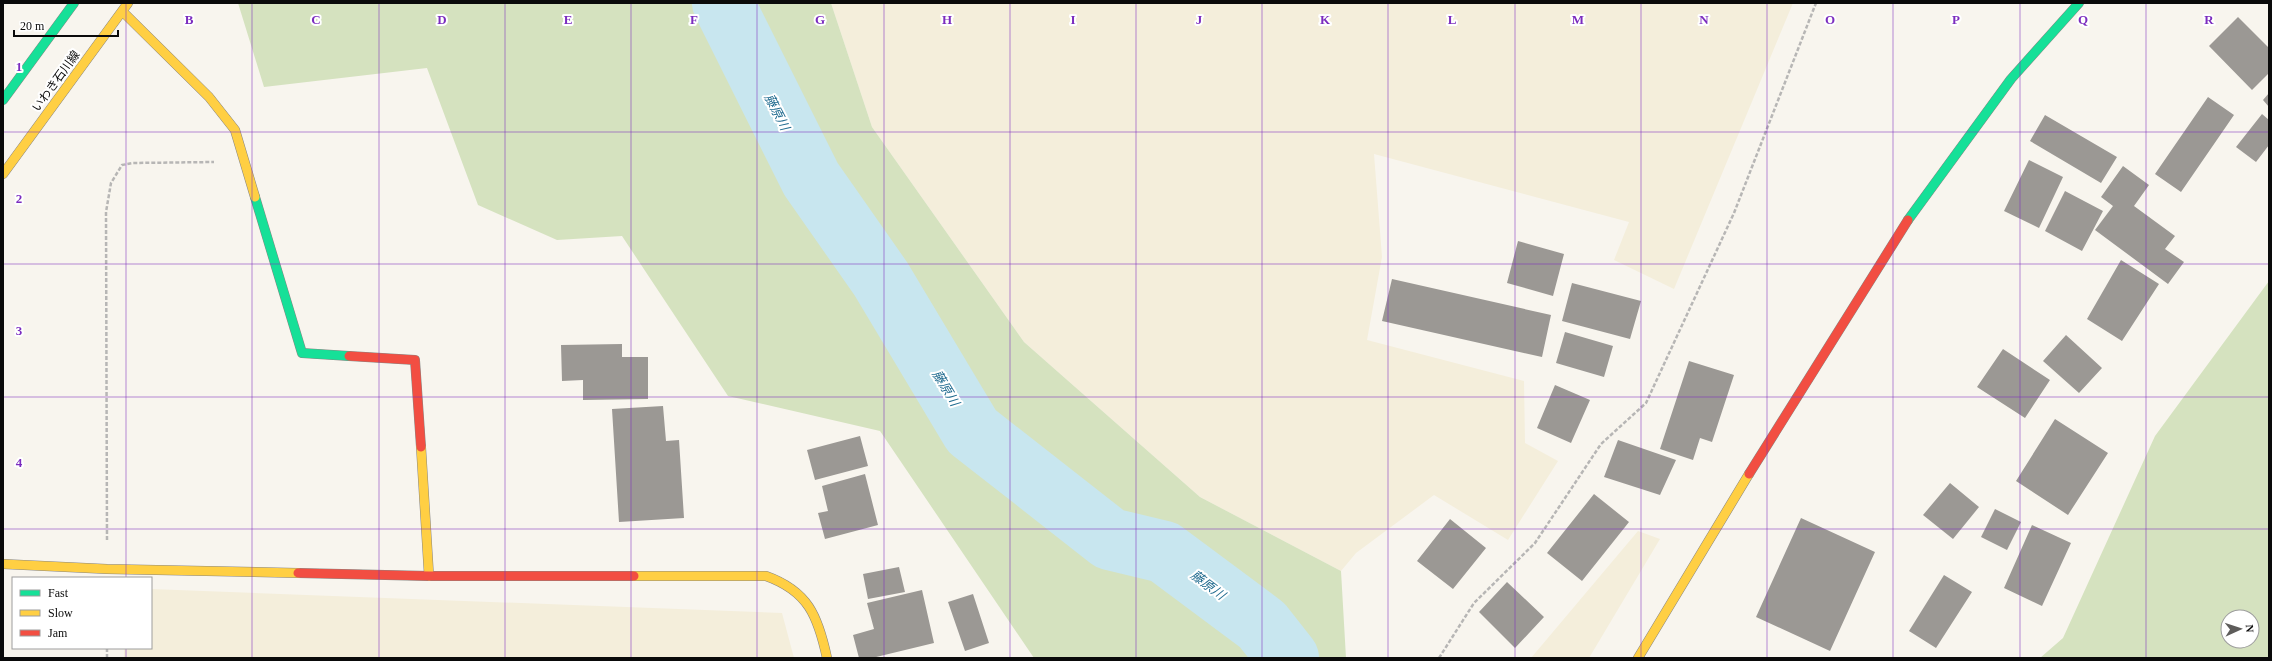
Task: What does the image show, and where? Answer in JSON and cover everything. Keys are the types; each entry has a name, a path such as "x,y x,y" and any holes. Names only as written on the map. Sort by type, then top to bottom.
{"street":[{"path":"3,100 74,3"},
{"name":"いわき石川線","path":"3,174 128,3"},
{"path":"1638,658 1768,443 1920,201 2011,79 2079,3"},
{"path":"122,11 209,97 234,130 302,353 415,360 429,576"},
{"path":"3,564 107,569 429,576 766,576 790,586 812,608 822,637 827,658"}],"path":[{"path":"1439,658 1474,603 1535,543 1601,444 1646,403 1734,212 1816,3"},
{"path":"107,569 106,212 111,183 122,165 133,163 244,162"}],"shaded area":[{"path":"831,3 1793,3 1674,289 1614,260 1629,222 1374,154 1382,257 1367,340 1524,381 1525,443 1558,461 1508,540 1434,495 1356,553 1341,571 1200,497 1024,342 872,127"},
{"path":"1638,531 1660,539 1589,658 1531,658"},
{"path":"152,589 782,613 794,658 124,658 124,649 152,649"}],"green space":[{"path":"238,3 831,3 872,127 1024,342 1200,497 1341,571 1346,658 1034,658 880,431 728,396 622,236 557,240 478,205 427,68 264,87"},
{"path":"2269,281 2269,658 2040,658 2063,638 2155,436"}],"building":[{"path":"2238,17 2269,48 2269,73 2252,90 2209,46"},
{"path":"2269,93 2269,107 2263,100"},
{"path":"2208,97 2234,115 2181,192 2155,174"},
{"path":"2262,114 2269,120 2269,145 2256,162 2236,147"},
{"path":"2045,115 2117,157 2101,183 2030,141"},
{"path":"2029,160 2063,177 2039,228 2004,211"},
{"path":"2123,166 2149,185 2134,206 2175,236 2165,249 2184,262 2168,284 2095,230 2113,206 2101,197"},
{"path":"2065,191 2103,211 2082,251 2045,231"},
{"path":"1518,241 1564,254 1553,296 1507,283"},
{"path":"2121,260 2159,284 2122,341 2087,319"},
{"path":"1392,279 1551,315 1542,357 1382,321"},
{"path":"1572,283 1641,301 1630,339 1562,321"},
{"path":"1565,332 1613,346 1604,377 1556,363"},
{"path":"2066,335 2102,368 2079,393 2043,361"},
{"path":"622,344 622,357 648,357 648,399 583,400 583,380 562,381 561,345"},
{"path":"2003,349 2050,380 2025,418 1977,387"},
{"path":"1689,361 1734,375 1712,442 1700,438 1693,460 1660,449"},
{"path":"1555,385 1590,400 1571,443 1537,428"},
{"path":"663,406 666,441 679,440 684,518 619,522 612,409"},
{"path":"2055,419 2108,453 2068,515 2016,481"},
{"path":"860,436 868,466 815,480 807,450"},
{"path":"1618,440 1676,460 1660,495 1604,477"},
{"path":"865,474 878,525 825,539 818,513 828,511 822,486"},
{"path":"1950,483 1979,507 1953,539 1923,515"},
{"path":"1594,494 1629,522 1582,581 1547,553"},
{"path":"1995,509 2021,522 2007,550 1981,537"},
{"path":"1801,518 1875,552 1830,651 1756,617"},
{"path":"1450,519 1486,548 1453,589 1417,561"},
{"path":"2032,525 2071,543 2042,606 2004,588"},
{"path":"899,567 905,592 868,599 863,574"},
{"path":"1944,575 1972,592 1936,648 1909,631"},
{"path":"1507,582 1544,617 1515,648 1479,612"},
{"path":"922,590 934,643 872,658 859,658 853,635 874,629 867,603"},
{"path":"973,594 989,643 965,651 948,602"}],"waterway":[{"name":"藤原川","path":"723,3 811,179 881,279 972,431 1110,539 1164,552 1262,625 1288,658"}],"traffic: fast":[{"path":"3,100 74,3"},
{"path":"1908,220 2011,79 2079,3"},
{"path":"255,197 302,353 349,356"}],"traffic: slow":[{"path":"3,174 128,3"},
{"path":"122,11 209,97 235,130 255,197"},
{"path":"421,447 429,576"},
{"path":"1638,658 1749,474"},
{"path":"3,564 107,569 298,573"},
{"path":"634,576 766,576 792,589 809,607 820,630 827,658"}],"traffic: jam":[{"path":"1749,474 1908,220"},
{"path":"349,356 415,360 421,447"},
{"path":"298,573 429,576 634,576"}]}
